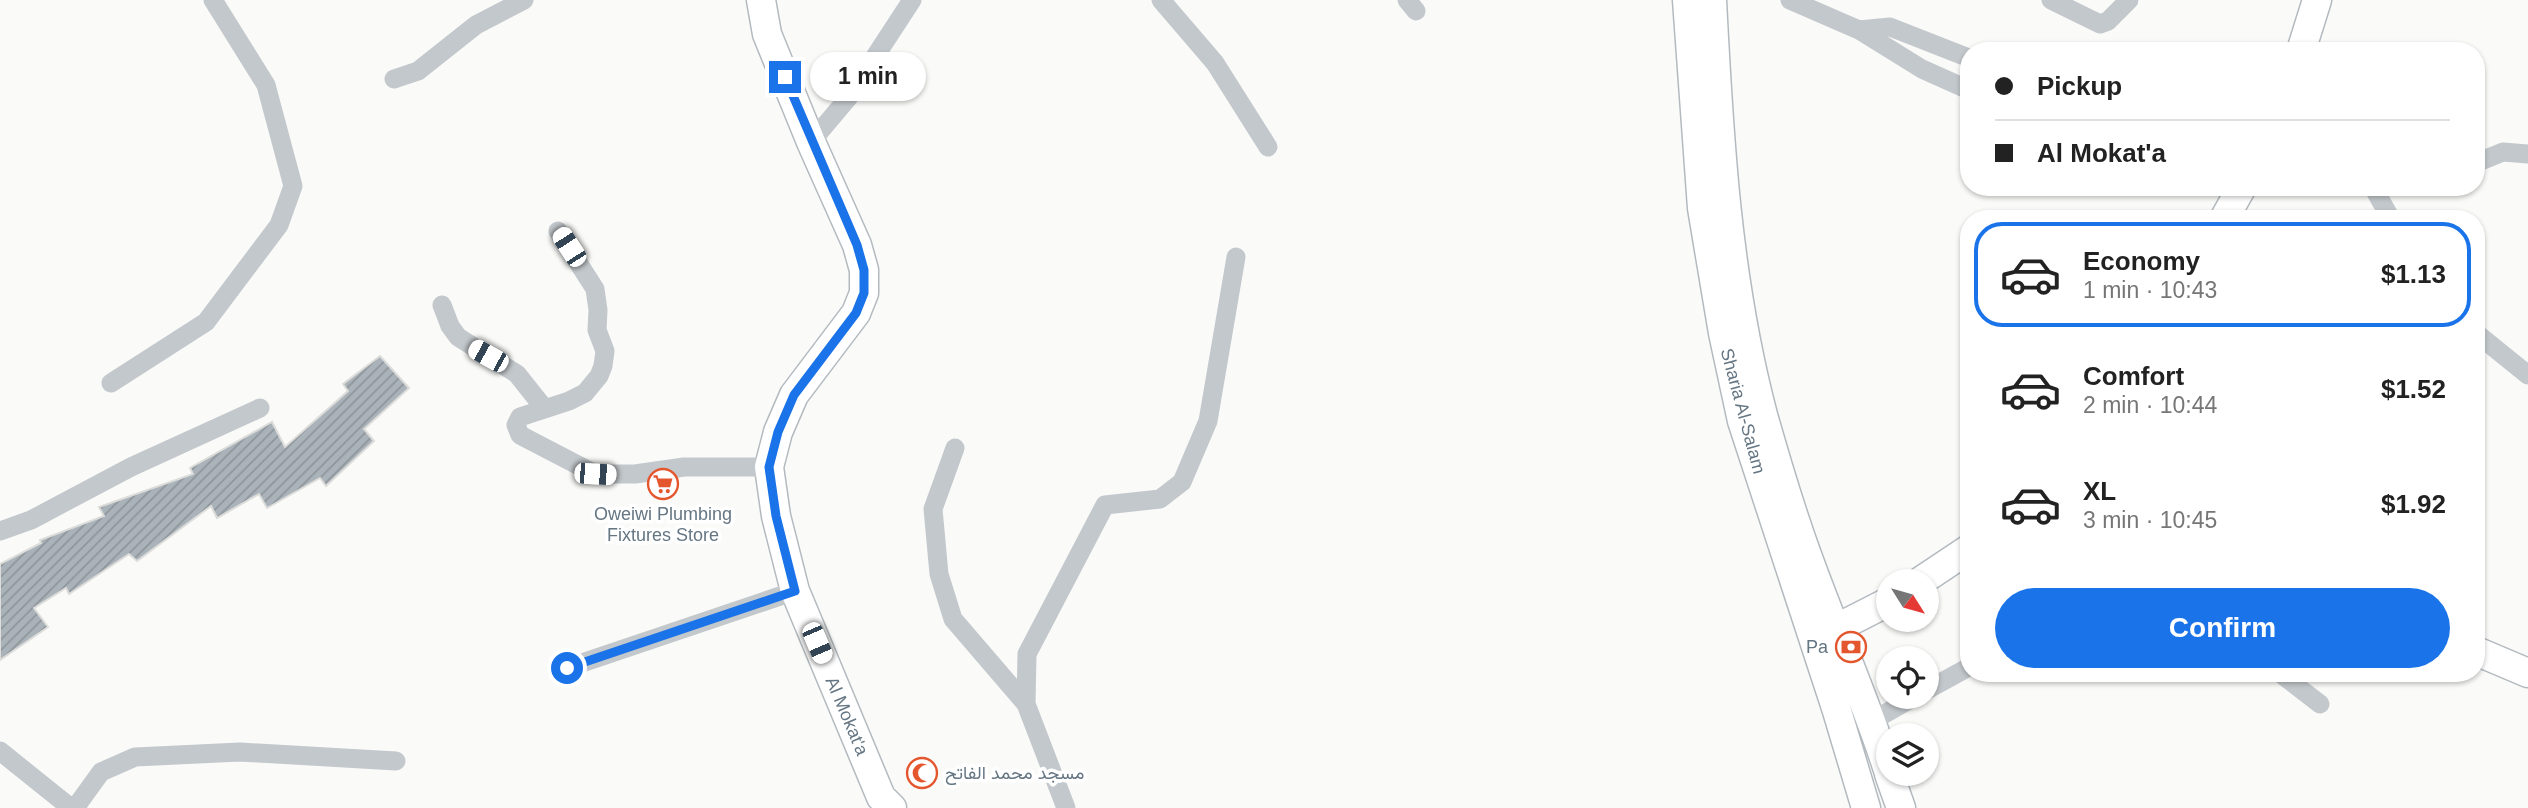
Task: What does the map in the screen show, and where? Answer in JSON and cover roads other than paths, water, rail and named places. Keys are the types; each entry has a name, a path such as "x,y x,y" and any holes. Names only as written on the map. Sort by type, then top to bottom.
{"main road":[{"name":"Al Mokat'a","path":"761,0 767,34 857,245 864,270 864,293 856,313 794,395 778,432 769,467 776,516 795,591 881,797 892,808"},
{"name":"Sharia Al-Salam","path":"1686,0 1702,208 1723,333 1742,421 1824,633 1876,733"},
{"name":"Sharia Al-Salam","path":"1712,0 1724,190 1742,321 1763,415 1805,551 1838,711 1866,808"},
{"path":"2304,42 2317,0"},
{"path":"1939,569 1960,555"},
{"path":"1824,633 1876,608"},
{"path":"2485,656 2528,673"},
{"name":"Sharia Al-Salam","path":"1894,786 1901,808"}],"street":[{"path":"111,383 206,321 279,225 293,186 266,85 214,0"},
{"path":"394,79 418,71 476,25 524,0"},
{"path":"811,142 848,98 912,0"},
{"path":"1161,0 1214,63 1268,147"},
{"path":"1790,0 1859,30 1922,69 1960,86"},
{"path":"2051,0 2100,24 2108,21 2129,0"},
{"path":"1859,30 1890,27 1960,54"},
{"path":"2485,159 2504,152 2528,154"},
{"path":"558,231 595,289 597,330 605,346 605,355 599,376 585,393 520,417 516,425 518,433 595,474 635,474 684,467 769,467"},
{"path":"1026,704 1027,654 1105,505 1160,499 1181,482 1208,421 1236,257"},
{"path":"442,305 450,326 458,337 517,374 544,408"},
{"path":"2485,340 2528,375"},
{"path":"0,531 31,520 143,461 260,408"},
{"path":"955,448 933,509 939,574 953,619 1026,704 1066,808"},
{"path":"567,668 795,591"},
{"path":"1939,683 1960,672"},
{"path":"2291,682 2320,704"},
{"path":"1872,721 1893,709"},
{"path":"0,751 73,808 101,772 135,757 240,752 396,761"}],"place":[{"name":"Oweiwi Plumbing Fixtures Store","path":"663,484"},
{"name":"Pa","path":"1851,647"},
{"name":"مسجد محمد الفاتح","path":"922,773"}]}
